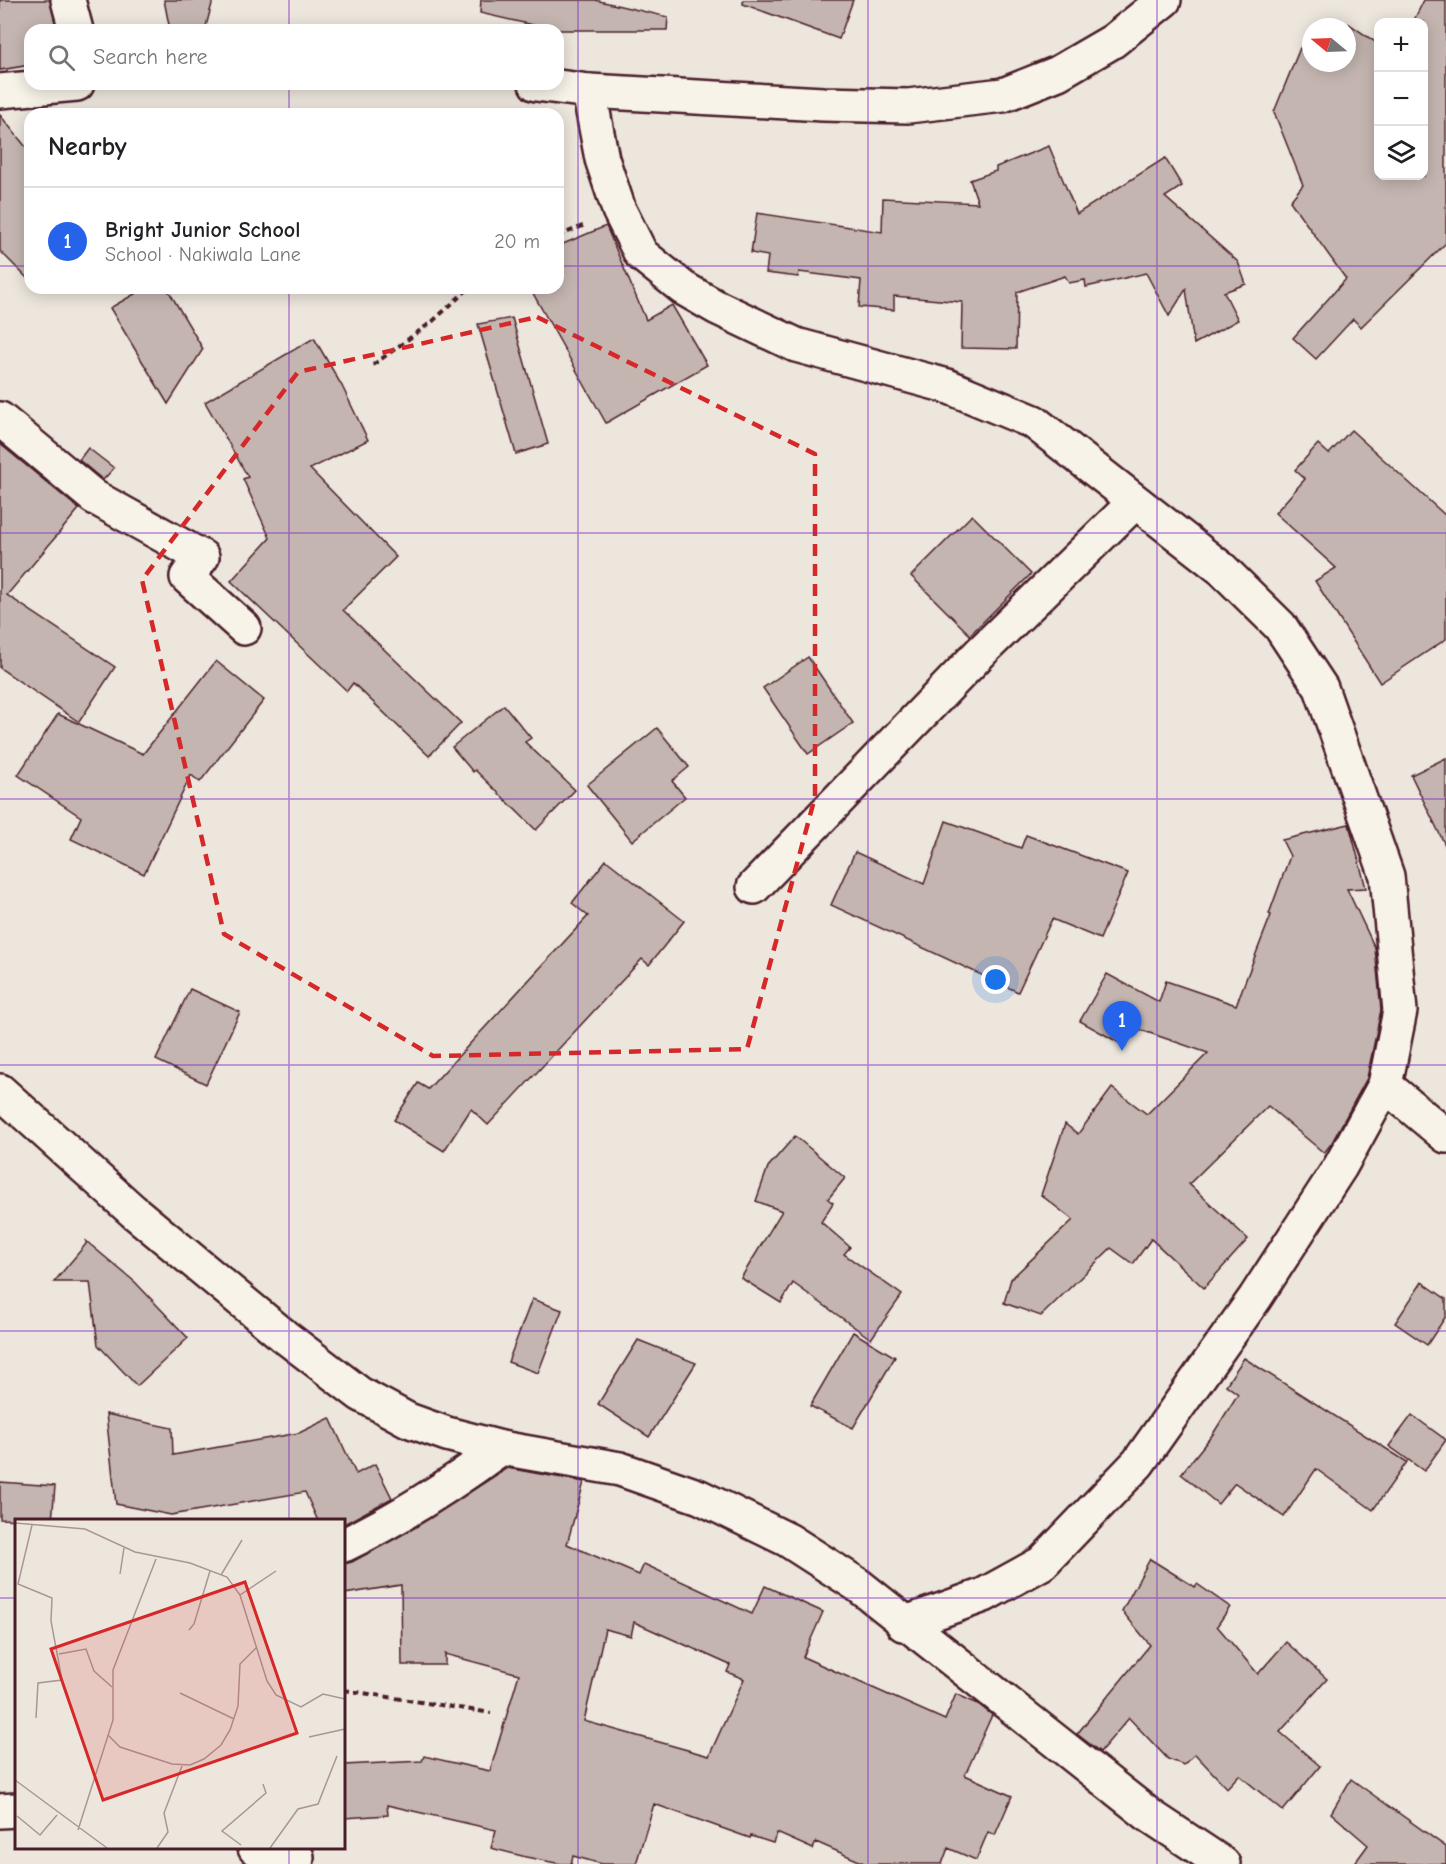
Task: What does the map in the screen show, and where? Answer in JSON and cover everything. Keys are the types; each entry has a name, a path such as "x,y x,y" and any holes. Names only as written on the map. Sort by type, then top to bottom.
{"street":[{"path":"68,0 74,24"},
{"path":"564,88 589,92 812,104 908,106 1003,95 1058,73 1113,41 1164,0"},
{"path":"0,91 24,89"},
{"path":"589,92 602,159 619,210 642,254 683,288 716,307 796,345 947,386 1034,422 1222,569 1280,626 1321,688 1387,876 1400,1011 1385,1085 1334,1176 1255,1298 1138,1463 1042,1563 984,1595 903,1623"},
{"path":"0,419 94,497 202,557 187,577 244,628"},
{"path":"754,887 982,651 1135,502"},
{"path":"1385,1085 1446,1136"},
{"path":"0,1091 133,1210 284,1336 360,1394 408,1420 501,1448 620,1469 700,1497 788,1540 858,1585 903,1623 1149,1815 1223,1864"},
{"path":"345,1545 386,1525 434,1496 501,1448"},
{"path":"0,1811 15,1810"},
{"path":"260,1849 297,1857 296,1864"}],"path":[{"path":"373,366 433,321 462,294"},
{"path":"345,1690 491,1713"}],"highlighted area":[{"path":"537,317 815,454 815,797 747,1049 433,1056 224,934 142,580 298,372"}],"building":[{"path":"0,0 50,0 56,24 24,24 24,66 0,70"},
{"path":"164,0 213,0 207,24 169,24"},
{"path":"481,0 595,0 668,17 667,30 564,30 564,24 528,24 480,13"},
{"path":"743,0 853,0 839,39 743,4"},
{"path":"1424,0 1446,0 1446,243 1361,327 1353,319 1316,359 1293,338 1346,279 1290,201 1303,185 1274,112 1300,48 1302,49 1302,72 1356,72 1356,29 1374,41 1374,180 1428,180 1428,18 1415,18"},
{"path":"0,115 24,145 24,275 0,251"},
{"path":"1049,146 1077,214 1165,158 1182,186 1165,197 1238,262 1246,284 1224,292 1238,320 1194,344 1186,289 1169,316 1146,273 1086,287 1085,280 1069,283 1065,276 1017,292 1016,349 961,348 962,302 894,296 894,310 859,307 861,280 799,272 798,277 766,273 768,256 751,253 757,213 882,232 883,198 978,203 970,180 996,171 996,167"},
{"path":"606,226 646,320 672,305 707,365 606,423 533,294 564,294 564,244"},
{"path":"134,294 171,294 203,349 168,404 110,308"},
{"path":"512,318 548,444 516,454 478,324"},
{"path":"314,338 342,386 368,440 310,469 396,557 343,610 461,723 429,756 353,683 347,691 231,581 270,538 243,479 248,477 205,402"},
{"path":"1351,430 1446,516 1446,639 1380,683 1315,581 1336,568 1275,513 1305,479 1295,470 1318,444 1329,454"},
{"path":"0,444 79,509 7,595 115,667 79,722 0,668"},
{"path":"88,448 114,468 103,480 79,460"},
{"path":"972,515 1031,574 970,635 911,576"},
{"path":"808,657 853,723 808,754 763,688"},
{"path":"216,661 264,700 200,782 191,775 144,874 71,839 81,817 18,775 58,714 143,754"},
{"path":"504,705 531,738 525,742 575,790 536,830 475,770 473,772 452,747"},
{"path":"657,728 689,767 672,781 685,797 632,841 587,785"},
{"path":"1446,758 1446,847 1411,775"},
{"path":"946,821 1021,848 1026,835 1128,873 1100,939 1052,919 1018,992 831,905 855,852 924,884"},
{"path":"1349,824 1366,888 1347,889 1375,948 1381,1010 1367,1078 1331,1144 1324,1153 1268,1106 1189,1184 1248,1239 1204,1288 1151,1239 1133,1264 1111,1248 1041,1316 1004,1303 1011,1279 1073,1220 1041,1195 1065,1124 1078,1134 1112,1088 1147,1114 1208,1053 1135,1028 1125,1046 1080,1021 1107,974 1159,1002 1166,981 1236,1005 1271,915 1269,914 1290,856 1282,840"},
{"path":"606,860 684,921 649,965 642,959 488,1125 471,1109 444,1151 394,1120 418,1083 428,1089 588,916 572,903"},
{"path":"190,989 240,1012 206,1084 156,1060"},
{"path":"795,1136 845,1178 828,1199 833,1203 821,1222 850,1247 844,1254 902,1295 871,1339 793,1283 781,1303 741,1278 782,1211 756,1201 768,1167"},
{"path":"86,1241 135,1282 188,1338 137,1386 98,1345 90,1282 54,1282 86,1244"},
{"path":"1422,1282 1446,1299 1446,1316 1427,1345 1395,1323"},
{"path":"532,1299 562,1310 538,1373 508,1362"},
{"path":"853,1332 895,1357 853,1428 810,1406"},
{"path":"638,1340 696,1363 649,1437 598,1404"},
{"path":"1244,1358 1407,1462 1373,1510 1316,1469 1284,1517 1235,1483 1218,1504 1181,1474 1213,1434 1238,1394 1226,1385"},
{"path":"106,1414 172,1428 173,1455 299,1433 330,1418 356,1474 375,1464 392,1498 345,1523 345,1519 317,1519 305,1492 171,1515 116,1504"},
{"path":"1412,1415 1446,1440 1424,1471 1389,1446"},
{"path":"507,1468 584,1482 567,1544 639,1575 644,1564 752,1614 765,1586 823,1612 803,1657 945,1720 956,1694 978,1704 992,1715 965,1775 1012,1796 995,1835 988,1832 976,1860 948,1848 942,1864 866,1864 816,1842 813,1849 777,1833 773,1843 751,1836 750,1838 654,1804 636,1864 602,1864 573,1856 571,1864 561,1864 526,1857 491,1848 496,1830 387,1805 388,1815 345,1818 345,1765 422,1761 424,1756 490,1771 519,1674 445,1654 445,1665 402,1665 401,1585 345,1594 345,1564 414,1528","holes":["634,1622 730,1665 727,1672 744,1679 709,1756 584,1721 605,1629 631,1636"]},
{"path":"0,1482 55,1486 52,1519 0,1519"},
{"path":"1150,1559 1195,1587 1197,1584 1230,1607 1217,1626 1258,1674 1286,1642 1327,1679 1280,1732 1320,1766 1283,1811 1239,1775 1227,1788 1195,1754 1184,1765 1168,1759 1129,1718 1100,1752 1077,1734 1150,1645 1122,1611"},
{"path":"1351,1779 1446,1847 1446,1864 1354,1864 1368,1845 1331,1813"}],"place":[{"name":"Bright Junior School","path":"1122,1051"}]}
